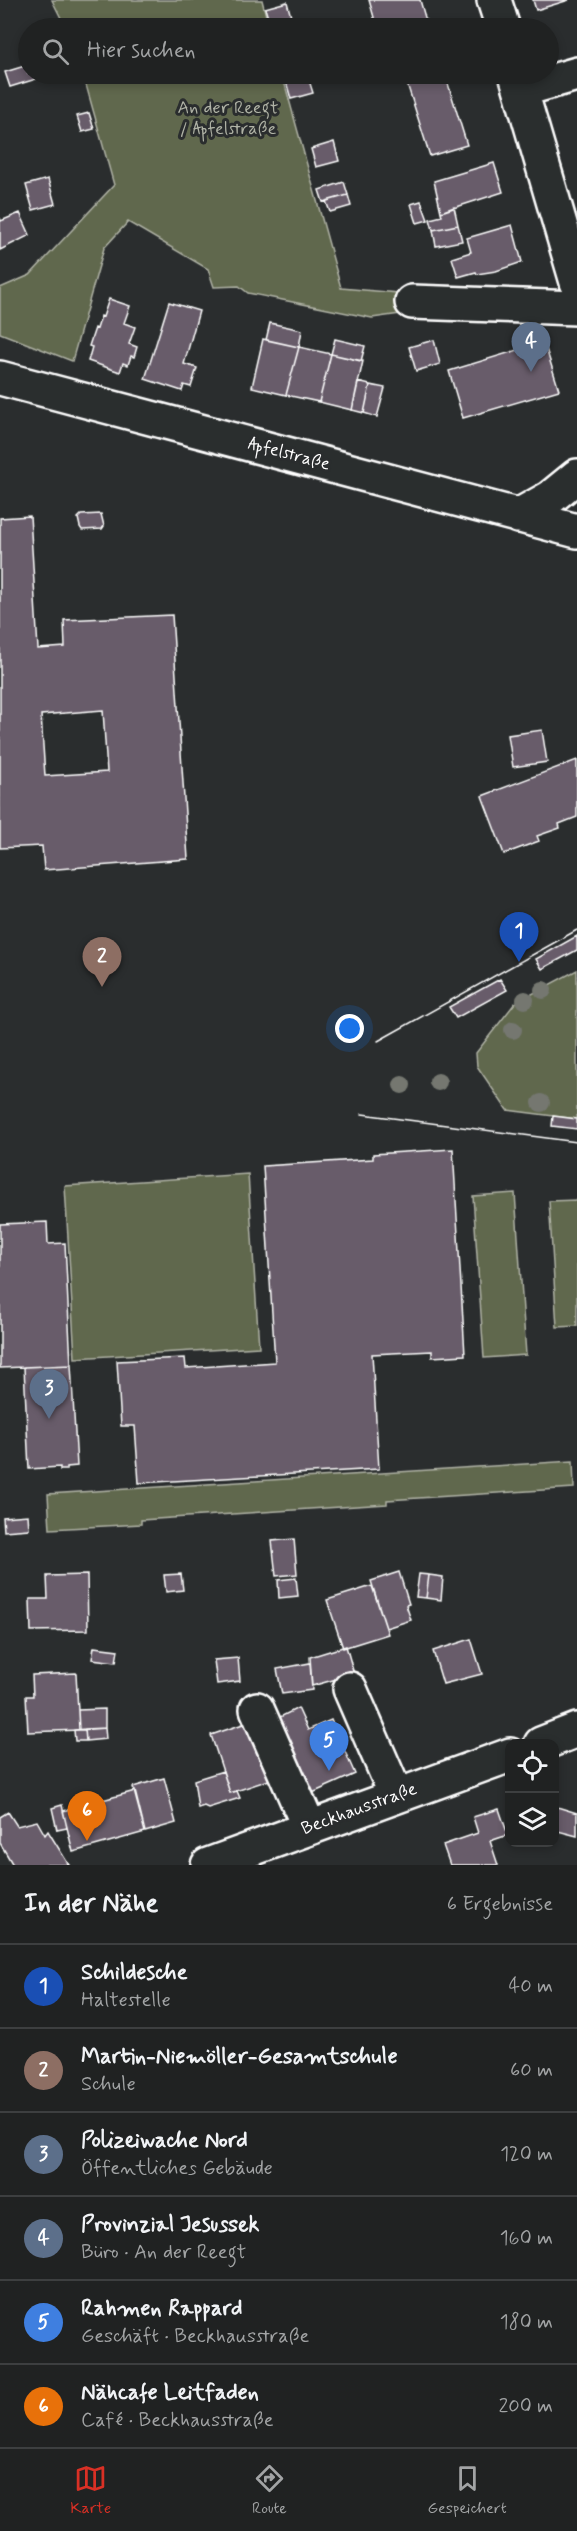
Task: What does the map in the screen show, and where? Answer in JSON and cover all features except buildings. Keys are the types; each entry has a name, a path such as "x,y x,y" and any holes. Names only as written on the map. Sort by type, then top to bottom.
{"street":[{"path":"495,0 500,18"},
{"path":"559,76 577,74"},
{"path":"519,84 577,282"},
{"path":"412,302 577,308"},
{"name":"Apfelstraße","path":"0,378 577,531"},
{"path":"518,516 550,498 577,476"},
{"path":"350,1689 396,1795"},
{"path":"257,1708 309,1827"},
{"path":"552,1739 577,1730"},
{"name":"Beckhausstraße","path":"208,1865 505,1757"}],"green space":[{"path":"52,0 262,0 266,18 61,18"},
{"name":"An der Reegt / Apfelstraße","path":"86,84 285,84 341,288 410,294 414,312 372,318 248,293 239,286 214,287 208,269 128,222 104,248 72,361 0,333 0,288 30,275 114,185"},
{"path":"577,970 577,1119 507,1110 477,1066 476,1053 515,1003"},
{"path":"248,1174 259,1347 75,1358 65,1186"},
{"path":"515,1193 526,1355 484,1358 473,1196"},
{"path":"577,1200 577,1326 557,1327 549,1201"},
{"path":"573,1461 574,1488 387,1500 387,1504 141,1520 141,1524 50,1529 48,1494"}],"tram line":[{"path":"378,1041 577,930"},
{"path":"362,1114 577,1142"}],"place":[{"name":"Provinzial Jesussek","path":"531,372"},
{"name":"Schildesche","path":"519,962"},
{"name":"Martin-Niemöller-Gesamtschule","path":"102,987"},
{"name":"Polizeiwache Nord","path":"49,1419"},
{"name":"Rahmen Rappard","path":"329,1771"},
{"name":"Nähcafe Leitfaden","path":"87,1841"}]}
